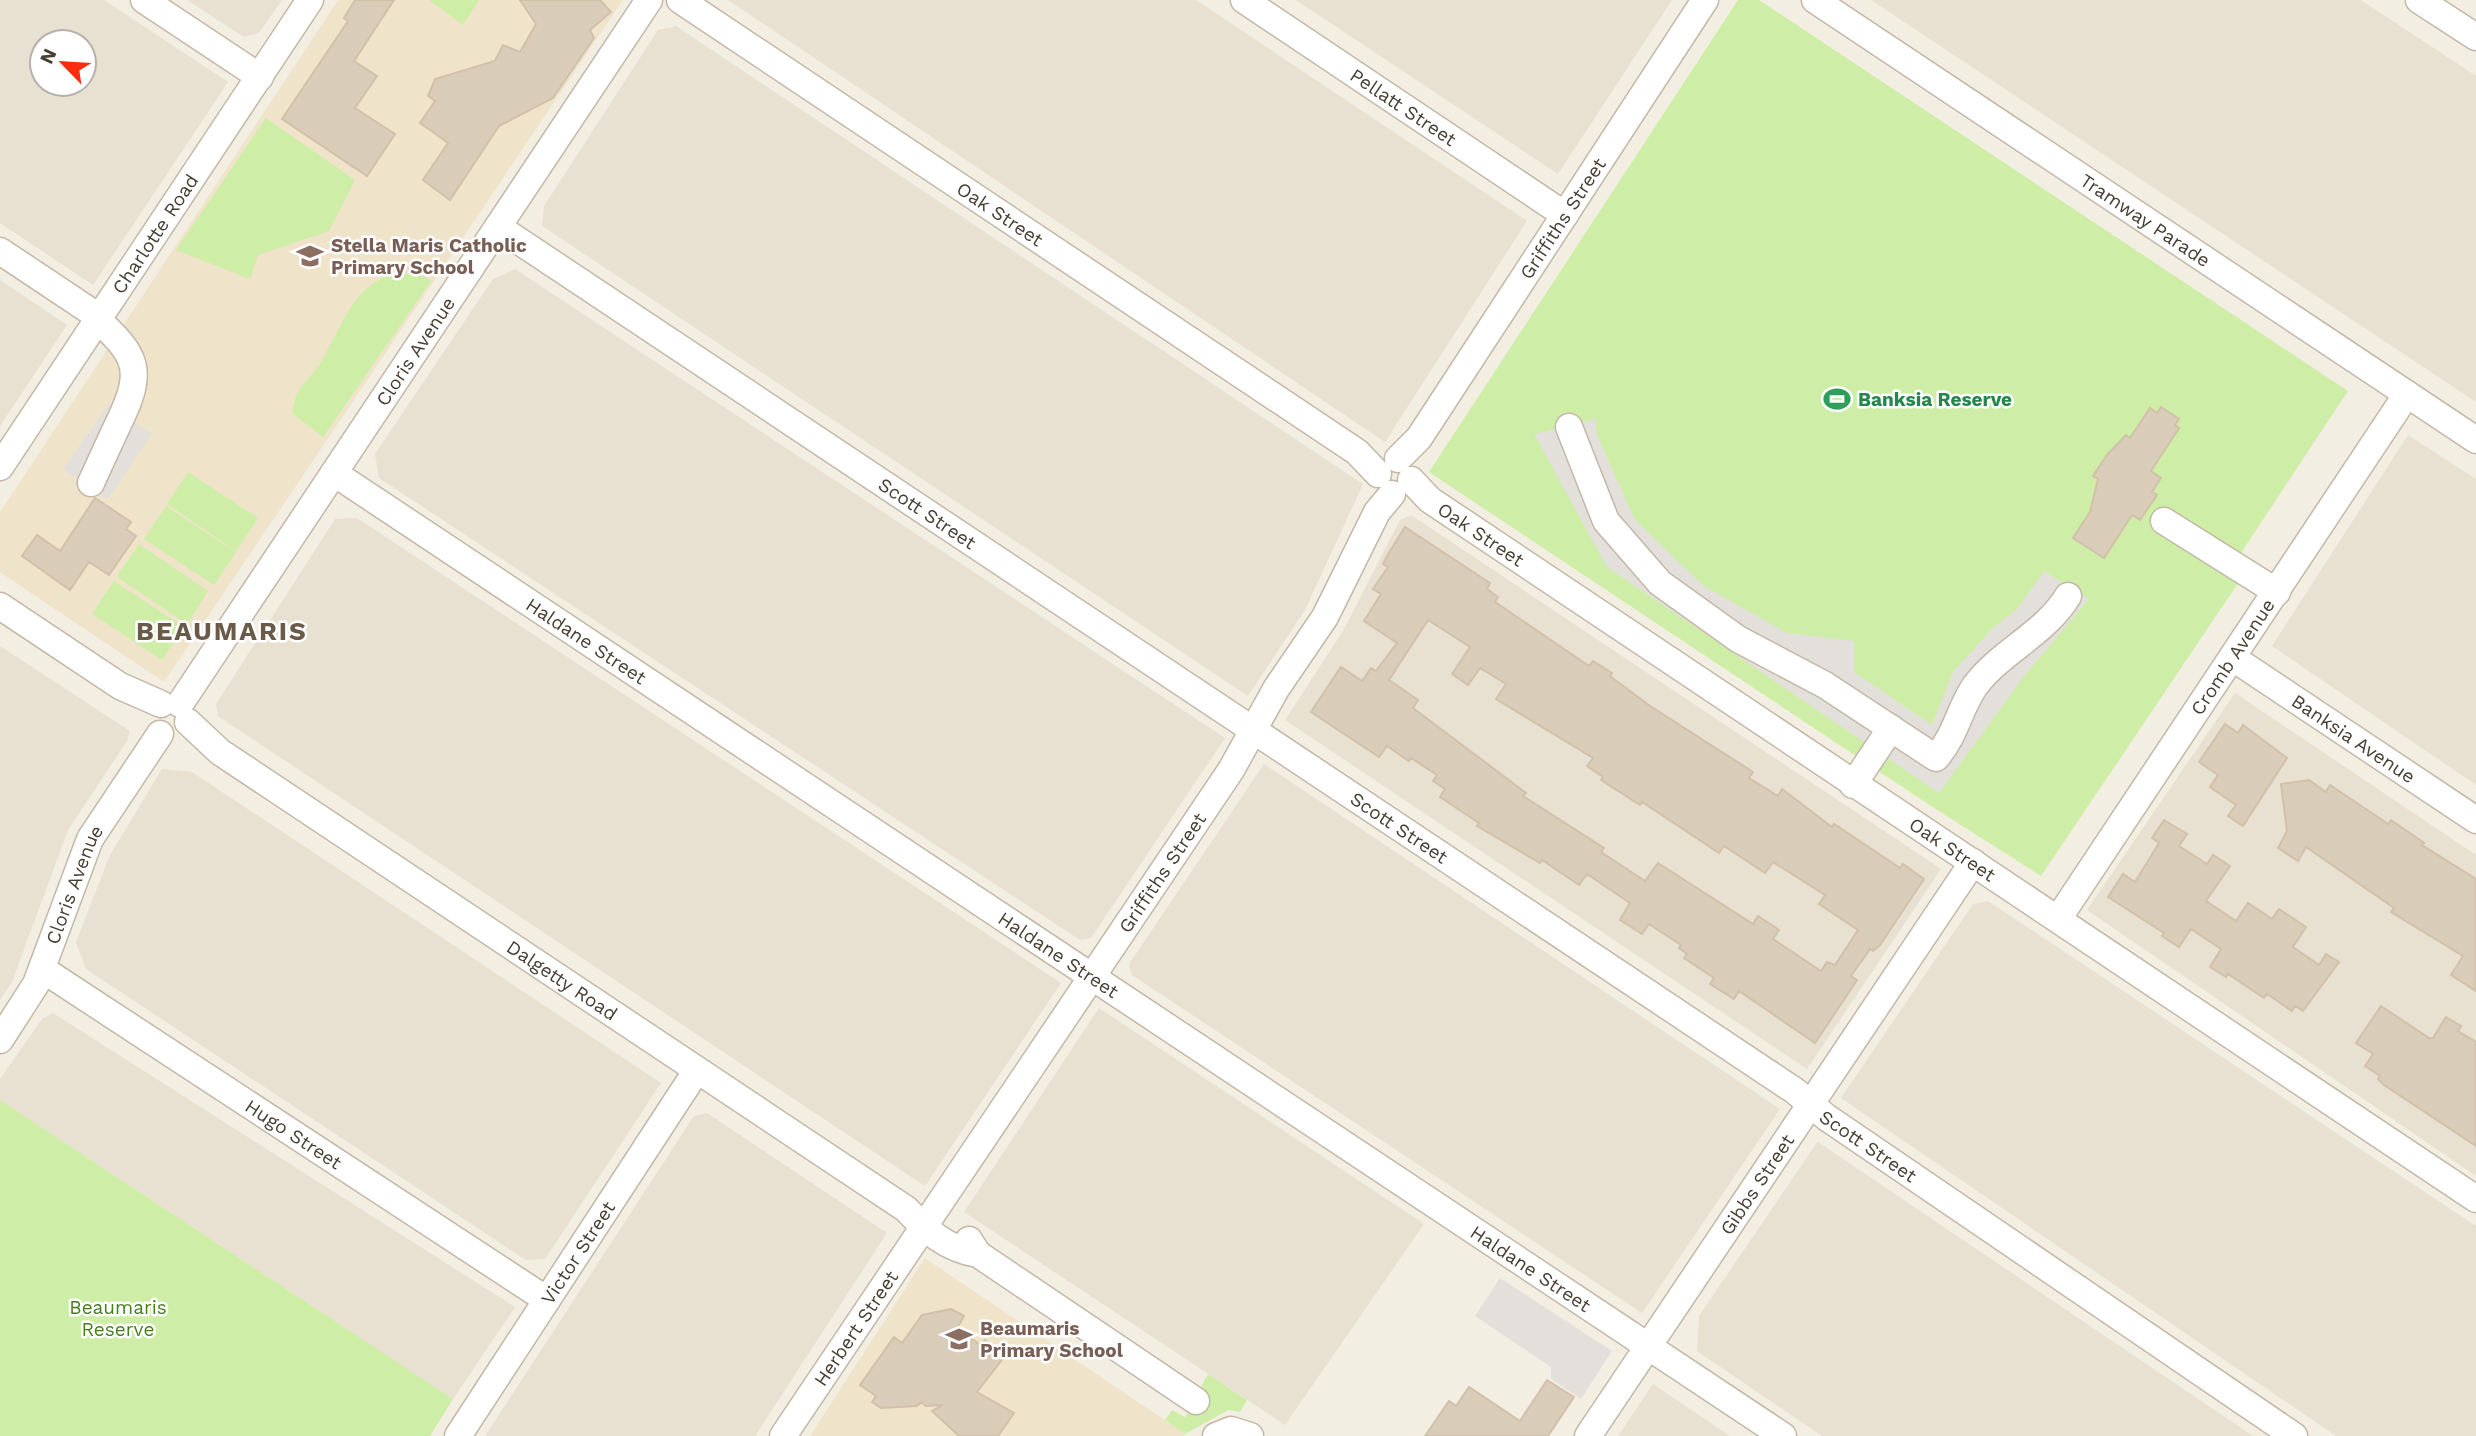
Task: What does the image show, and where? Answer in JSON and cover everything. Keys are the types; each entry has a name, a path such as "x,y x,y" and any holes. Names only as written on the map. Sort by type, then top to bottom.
{"street":[{"path":"144,0 260,77"},
{"name":"Charlotte Road","path":"0,467 310,0"},
{"name":"Cloris Avenue","path":"0,1040 42,969 90,839 649,0"},
{"name":"Oak Street","path":"680,0 1357,452 1393,481 1430,500 2476,1199"},
{"name":"Pellatt Street","path":"1244,0 1565,215"},
{"name":"Griffiths Street","path":"922,1218 1093,978 1231,770 1276,689 1325,617 1393,481 1419,438 1705,0"},
{"name":"Tramway Parade","path":"1815,0 2476,440"},
{"path":"2419,0 2476,37"},
{"name":"Scott Street","path":"498,227 1783,1083 1810,1105 2294,1436"},
{"path":"0,251 98,318 123,345 135,374 135,384 91,483"},
{"name":"Cromb Avenue","path":"2058,919 2407,394"},
{"path":"1569,427 1606,521 1660,583 1738,639 1825,685 1936,758 1951,740 1975,687 2011,652 2055,617 2068,596"},
{"name":"Haldane Street","path":"334,473 1783,1436"},
{"path":"2164,522 2277,592"},
{"name":"Dalgetty Road","path":"0,606 922,1218 957,1251 978,1254 1196,1401"},
{"name":"Banksia Avenue","path":"2233,658 2476,820"},
{"path":"1853,785 1891,728"},
{"name":"Gibbs Street","path":"1588,1436 1973,862"},
{"name":"Hugo Street","path":"42,969 547,1300"},
{"name":"Victor Street","path":"458,1436 697,1070"},
{"name":"Herbert Street","path":"783,1436 922,1218"}],"shaded area":[{"path":"0,0 104,0 228,82 93,285 0,223"},
{"path":"187,0 282,0 259,33 244,37"},
{"name":"Stella Maris Catholic Primary School","path":"338,0 623,0 164,682 0,572 0,512"},
{"path":"728,0 1196,0 1527,221 1385,442"},
{"path":"1296,0 1672,0 1558,174"},
{"path":"1871,0 2361,0 2476,76 2476,402"},
{"path":"676,26 1363,484 1305,610 1248,696 542,226 544,206 658,30"},
{"path":"515,269 1225,738 1091,938 1080,940 379,478 375,454 493,279"},
{"path":"0,280 67,325 0,426"},
{"path":"109,404 152,434 107,500 63,469"},
{"path":"1596,419 1597,435 1635,520 1704,586 1787,633 1854,641 1854,672 1932,725 1953,672 1992,629 2018,608 2044,571 2089,599 2025,675 1939,793 1607,567 1534,434"},
{"path":"2408,435 2476,479 2476,785 2272,646"},
{"path":"1411,515 1941,869 1807,1069 1285,720 1343,631 1400,520"},
{"path":"357,518 1061,983 925,1186 218,716 216,704 335,519"},
{"path":"0,646 130,731 127,741 68,830 12,982 0,1000"},
{"path":"2235,693 2476,855 2476,1176 2087,910"},
{"path":"1264,764 1780,1109 1642,1313 1132,975 1129,964"},
{"path":"162,769 192,772 661,1083 545,1259 526,1260 86,969 76,942 110,855"},
{"path":"1988,901 2476,1226 2476,1436 2336,1436 1841,1098 1973,904"},
{"path":"1099,1008 1424,1224 1285,1425 964,1212"},
{"path":"53,1013 515,1307 453,1399 0,1100 0,1079 42,1019"},
{"path":"707,1113 887,1233 755,1436 485,1436 694,1116"},
{"path":"1818,1141 2253,1436 1822,1436 1697,1351 1699,1316"},
{"name":"Beaumaris Primary School","path":"925,1258 1185,1434 1184,1436 810,1436"},
{"path":"1500,1278 1612,1351 1581,1399 1551,1379 1551,1367 1475,1316"},
{"path":"1653,1384 1730,1436 1618,1436"}],"green space":[{"path":"429,0 479,0 463,25"},
{"name":"Banksia Reserve","path":"1738,0 1759,0 2348,391 2241,553 2253,561 2041,876 1931,806 1429,472"},
{"path":"266,118 355,180 329,231 258,255 250,279 176,250"},
{"path":"396,274 420,274 431,281 323,437 292,413 297,395 316,370 359,297 381,279"},
{"path":"188,472 258,518 236,551 167,504"},
{"path":"166,506 236,552 214,585 144,539"},
{"path":"139,544 208,591 187,624 117,577"},
{"path":"114,581 184,627 162,660 92,614"},
{"name":"Beaumaris Reserve","path":"0,1100 453,1399 430,1436 0,1436"},
{"path":"1208,1374 1247,1400 1240,1412 1228,1410 1185,1434 1165,1420 1172,1410 1185,1417"}],"building":[{"path":"355,0 394,0 354,61 377,76 355,108 395,134 367,176 282,119 348,21 344,18"},
{"path":"520,0 600,0 611,12 590,30 594,38 553,98 499,126 450,200 423,180 448,143 420,123 435,101 428,96 435,79 495,61 503,45 520,52 536,24"},
{"path":"2161,407 2179,419 2175,425 2179,428 2151,471 2161,478 2152,492 2157,495 2140,520 2132,515 2104,558 2073,538 2090,512 2098,479 2093,476 2107,455 2126,435 2130,438 2150,408 2157,413"},
{"path":"95,498 131,522 126,529 136,536 109,575 89,562 70,590 22,556 37,535 60,551"},
{"path":"1405,527 1490,583 1487,589 1498,597 1495,602 1589,666 1593,661 1612,673 1610,676 1650,706 1753,772 1749,778 1778,796 1782,789 1832,827 1834,824 1900,868 1903,864 1924,879 1880,945 1873,951 1870,949 1851,976 1857,980 1815,1043 1739,991 1734,999 1710,984 1714,978 1684,958 1687,954 1679,948 1681,945 1649,924 1642,934 1620,920 1630,903 1587,874 1579,885 1542,860 1540,863 1477,826 1479,823 1440,797 1445,789 1433,781 1437,775 1387,746 1379,757 1311,712 1341,667 1362,681 1371,668 1376,671 1397,643 1364,621 1381,594 1373,589 1388,567 1383,564","holes":["1428,620 1470,647 1452,674 1468,685 1480,668 1506,684 1496,699 1593,758 1587,766 1603,777 1601,780 1640,805 1642,802 1719,853 1724,846 1765,873 1773,862 1825,895 1819,904 1858,930 1835,965 1827,962 1821,971 1773,939 1779,930 1758,916 1753,924 1658,863 1645,881 1601,852 1604,848 1523,796 1526,793 1413,708 1418,700 1389,680"]},
{"path":"2225,724 2238,733 2243,725 2287,758 2243,826 2228,816 2236,805 2210,787 2218,775 2199,762"},
{"path":"2309,780 2326,792 2330,785 2388,824 2391,820 2424,843 2422,845 2476,879 2476,991 2451,975 2463,956 2391,912 2394,908 2306,847 2298,861 2278,848 2287,831 2281,784"},
{"path":"2164,820 2187,834 2179,846 2207,864 2213,855 2230,866 2206,901 2236,921 2248,903 2272,919 2279,909 2306,927 2293,947 2319,965 2326,954 2339,962 2303,1011 2295,1006 2292,1011 2267,994 2264,998 2228,974 2226,977 2210,967 2221,949 2191,929 2179,947 2162,936 2164,933 2108,897 2123,874 2135,882 2159,843 2152,838"},
{"path":"2381,1006 2429,1038 2433,1038 2446,1017 2461,1026 2458,1031 2476,1042 2476,1146 2384,1085 2378,1079 2380,1076 2365,1066 2373,1054 2356,1043"},
{"path":"951,1309 964,1316 957,1329 981,1345 985,1340 1005,1356 977,1392 1014,1413 998,1436 959,1436 932,1411 943,1405 926,1406 921,1402 917,1406 881,1408 872,1402 876,1396 860,1385 894,1337 902,1343 922,1315"},
{"path":"1547,1380 1574,1397 1548,1436 1425,1436 1449,1401 1456,1406 1469,1387 1520,1421"}],"place":[{"name":"Stella Maris Catholic Primary School","path":"310,256"},
{"name":"Banksia Reserve","path":"1837,399"},
{"name":"Beaumaris Primary School","path":"959,1339"}],"district":[{"name":"BEAUMARIS","path":"222,631"}]}
